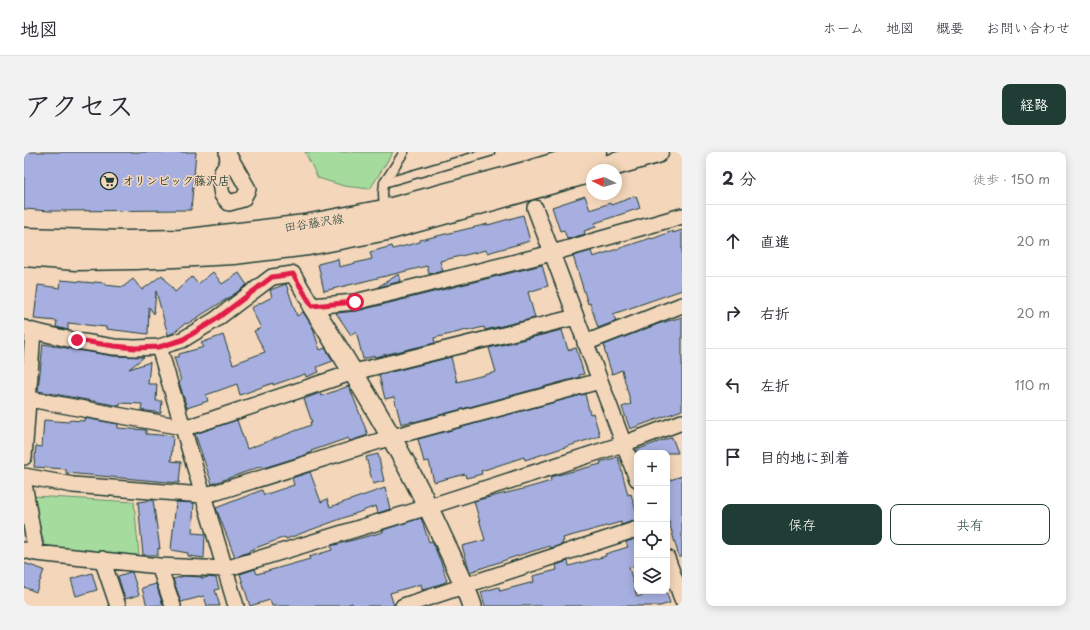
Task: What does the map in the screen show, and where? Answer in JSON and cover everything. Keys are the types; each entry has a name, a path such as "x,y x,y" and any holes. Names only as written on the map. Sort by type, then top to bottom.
{"main road":[{"name":"田谷藤沢線","path":"26,243 180,241 305,226 384,211 533,171 595,152"},
{"name":"田谷藤沢線","path":"614,164 657,152"},
{"name":"田谷藤沢線","path":"26,243 76,259 142,258 234,253 308,244 386,229 586,172"}],"street":[{"path":"535,208 634,472"},
{"path":"312,306 355,302 552,253 682,216"},
{"path":"24,457 28,330 114,346 135,348 159,347 182,340 215,320 272,277 293,274 354,372 392,437 428,506 465,585 472,606"},
{"path":"586,343 682,305"},
{"path":"26,399 182,427 194,425 354,372 576,317"},
{"path":"159,347 236,606"},
{"path":"24,476 73,485 203,495 217,492 392,437 600,381"},
{"path":"24,483 30,552 159,566 225,569 623,444 682,422"},
{"path":"403,606 634,530"},
{"path":"102,560 118,606"},
{"path":"159,566 173,606"},
{"path":"670,566 682,599"}],"lane":[{"path":"384,211 382,192 384,183 404,152"},
{"path":"384,183 490,152"}],"green space":[{"path":"305,152 393,152 370,189 344,186 318,178"},
{"path":"32,496 134,502 139,556 45,547"}],"building":[{"name":"オリンピック藤沢店","path":"24,152 196,152 191,210 49,211 24,209"},
{"path":"585,196 590,210 610,203 611,205 636,196 640,208 595,223 596,227 584,231 585,234 567,239 564,230 560,231 552,207"},
{"path":"523,215 530,241 487,253 486,250 440,261 443,271 429,274 427,266 324,291 318,264 338,259 339,267 372,259 370,252 392,246 393,249 420,242 420,240 488,225"},
{"path":"682,230 682,290 613,314 616,321 598,328 590,303 588,304 573,256 591,251 593,257 673,231 673,233"},
{"path":"542,265 548,286 528,292 535,318 485,330 484,327 434,338 435,343 375,357 363,359 356,331 351,335 336,313 357,311"},
{"path":"213,272 222,284 239,273 247,285 168,335 156,291 154,314 149,307 148,334 106,329 106,327 68,323 68,330 56,327 57,321 34,319 38,285 60,288 61,280 105,283 105,285 123,287 133,279 142,290 162,275 175,292 192,277 198,284"},
{"path":"399,274 401,281 379,287 379,286"},
{"path":"286,284 297,316 303,312 312,326 320,350 325,348 333,361 317,367 319,372 306,377 305,374 273,385 273,383 240,395 237,384 206,395 208,401 187,408 179,382 181,381 174,357 179,357 179,354 204,347 201,343 223,335 233,364 265,352 254,331 261,328 251,308 272,297 270,290"},
{"path":"682,317 682,410 630,429 622,407 631,404 622,370 612,374 604,345 658,324"},
{"path":"562,330 568,350 576,348 584,374 579,375 580,377 414,422 401,424 394,397 385,399 379,375 451,357 457,382 496,372 489,348"},
{"path":"43,344 113,356 144,357 129,369 150,362 148,384 157,384 156,401 162,401 161,413 141,410 142,404 120,403 120,406 38,391"},
{"path":"349,386 368,435 350,441 348,438 311,451 312,452 305,455 263,468 262,466 212,484 195,434 237,420 247,449 311,425 310,422 312,422 304,399 320,393 321,396"},
{"path":"585,394 590,414 593,413 600,436 525,460 524,457 481,471 482,474 466,478 465,474 434,482 429,461 424,462 418,439"},
{"path":"84,418 118,424 118,428 146,430 146,434 173,436 171,461 181,462 179,483 66,473 66,469 34,467 36,446 42,447 44,420 68,422 69,420 84,421"},
{"path":"672,437 678,453 670,453 670,450 636,450"},
{"path":"378,454 384,481 373,484 366,457"},
{"path":"618,457 628,495 631,494 634,504 634,521 621,525 621,522 563,538 563,544 551,548 550,546 470,572 462,546 485,540 474,501 551,481 550,477 601,464 600,462"},
{"path":"310,472 321,502 327,499 330,507 385,488 390,509 378,513 376,506 286,539 285,537 235,557 216,508 262,490 264,495 294,485 292,478"},
{"path":"682,476 682,556 679,557 670,526 670,480"},
{"path":"153,500 160,549 158,548 158,555 143,555 138,502"},
{"path":"176,502 194,503 192,533 205,534 204,558 188,556 188,553 171,550"},
{"path":"421,518 429,542 432,541 447,581 422,590 421,584 390,593 394,606 353,606 352,603 343,606 272,606 270,600 250,606 240,574 255,569 257,574 310,559 309,557 332,550 331,546 383,532 383,530"},
{"path":"634,539 634,568 633,566 629,567 634,586 634,594 636,594 637,597 646,594 667,594 670,603 660,606 485,606 481,592 499,587 500,591 534,582 533,576 557,570 556,565 568,561 569,566 606,556 605,554 628,547 626,542"},
{"path":"24,563 44,570 36,592 24,587"},
{"path":"132,572 139,595 125,599 118,576"},
{"path":"92,573 97,590 76,596 71,579"},
{"path":"184,576 202,577 202,579 207,577 216,578 219,589 215,590 220,606 207,606 204,596 181,602 173,579"},
{"path":"156,584 163,605 147,606 142,588"}],"place":[{"name":"オリンピック藤沢店","path":"109,181"}],"route":[{"path":"77,340 135,348 159,347 182,340 215,320 272,277 293,274 312,306 355,302"}]}
